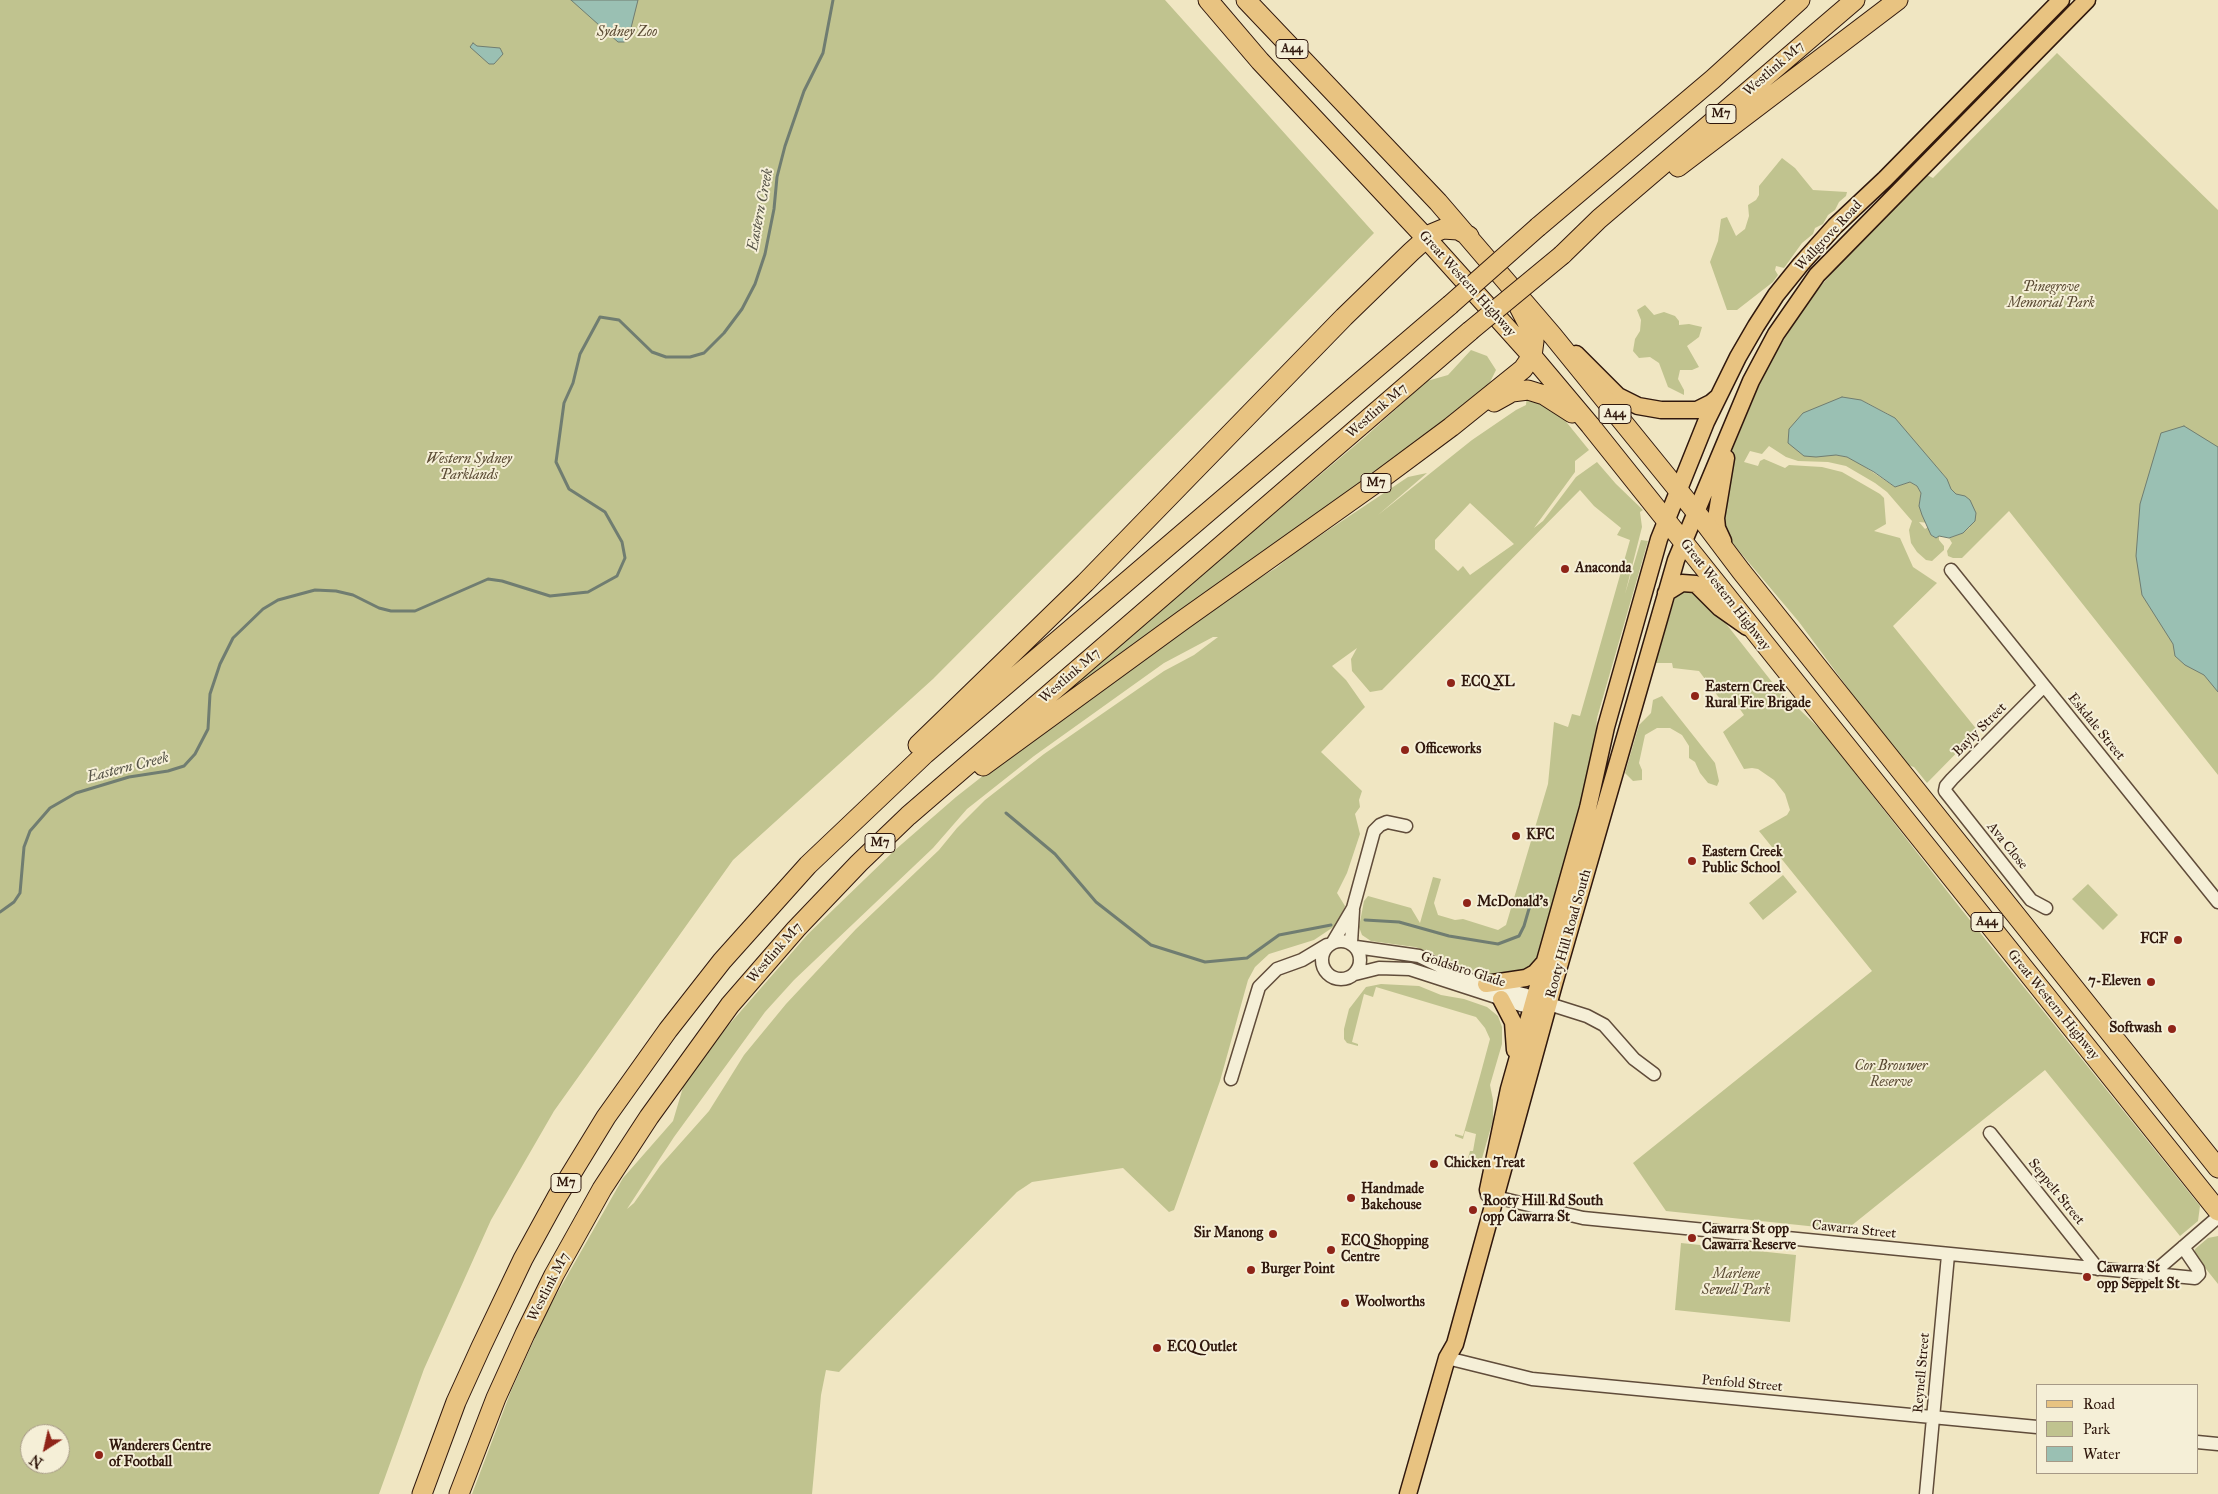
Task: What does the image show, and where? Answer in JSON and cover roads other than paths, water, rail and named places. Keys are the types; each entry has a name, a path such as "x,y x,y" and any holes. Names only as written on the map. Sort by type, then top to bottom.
{"highway":[{"name":"Great Western Highway","path":"1208,0 1267,67 1426,238 1532,356 1590,425 1755,634 2218,1211"},
{"name":"Great Western Highway","path":"1246,0 1338,98 1374,133 1472,239 1553,336 1696,511 1741,571 2218,1168"},
{"path":"1713,79 1716,65 1783,0"},
{"name":"M7","path":"422,1494 456,1402 481,1347 523,1260 558,1197 606,1117 668,1030 722,961 768,907 844,829 946,736 1713,79 1800,0"},
{"name":"Westlink M7","path":"459,1494 496,1398 554,1276 602,1189 649,1117 730,1005 796,929 859,863 908,816 1470,330 1562,255 1588,230 1855,0"},
{"path":"1588,230 1604,227 1794,77 1898,0"},
{"path":"1281,382 1337,316 1412,238 1413,228 1410,221"},
{"path":"844,829 880,783 1085,582 1344,317 1426,238 1443,229 1450,229 1464,233 1472,239"},
{"path":"1504,278 1532,332 1534,346 1532,356"},
{"name":"M7","path":"908,816 966,779 1451,427 1523,368 1532,356"},
{"name":"M7","path":"1451,427 1512,392 1528,390 1544,395 1590,425"}],"main road":[{"name":"Wallgrove Road","path":"1666,521 1719,396 1738,357 1776,295 1820,242 1885,179 2061,0"},
{"name":"Wallgrove Road","path":"1696,511 1751,381 1776,334 1817,274 2087,0"},
{"path":"1553,336 1578,356 1618,396 1632,404 1661,410 1691,411 1703,408 1719,396"},
{"path":"1732,427 1720,487 1716,524 1720,535 1741,571"},
{"name":"Rooty Hill Road South","path":"1408,1494 1447,1358 1446,1344 1549,1004 1666,593 1696,511"},
{"name":"Rooty Hill Road South","path":"1492,1196 1502,1119 1543,964 1588,808 1606,727 1666,521"},
{"path":"1666,593 1682,582 1696,584 1720,608 1755,634"},
{"path":"1486,984 1526,978 1535,973 1543,964"},
{"path":"1501,998 1513,1022 1516,1065"}],"street":[{"name":"Eskdale Street","path":"1951,570 2218,902"},
{"name":"Bayly Street","path":"1948,798 1945,791 1946,786 1952,779 2044,686"},
{"name":"Ava Close","path":"1948,798 2031,900 2046,908"},
{"path":"1354,974 1360,964 1359,952 1354,945 1353,908 1374,831 1380,825 1387,822 1406,826"},
{"path":"1325,970 1322,957 1353,908"},
{"name":"Goldsbro Glade","path":"1330,944 1339,940 1368,950 1400,952 1419,956 1458,976 1486,984 1533,1002"},
{"path":"1231,1079 1256,992 1272,972 1286,964 1302,960 1330,944"},
{"name":"Goldsbro Glade","path":"1302,960 1340,979 1379,968 1410,969 1501,998 1533,1002"},
{"path":"1533,1002 1549,1004 1588,1016 1604,1025 1634,1059 1654,1074"},
{"name":"Seppelt Street","path":"1990,1133 2098,1269"},
{"name":"Cawarra Street","path":"1492,1196 1583,1218 2192,1279 2198,1277 2198,1269 2184,1247"},
{"path":"2152,1274 2218,1217"},
{"name":"Reynell Street","path":"1926,1494 1948,1255"},
{"name":"Penfold Street","path":"1447,1358 1532,1379 2036,1427"},
{"path":"2198,1442 2218,1444"}],"water":[{"path":"571,0 638,0 628,40 618,42"},
{"path":"473,43 477,46 500,48 503,54 494,64 489,64 470,47"},
{"path":"1842,397 1861,400 1895,418 1947,479 1951,489 1956,494 1965,496 1970,500 1976,513 1975,521 1963,533 1949,538 1939,536 1936,538 1931,535 1919,506 1921,493 1917,486 1910,482 1895,487 1874,472 1847,457 1836,455 1804,456 1788,443 1789,429 1803,413"},
{"path":"2184,426 2218,447 2218,692 2204,675 2185,665 2175,656 2173,644 2142,595 2136,556 2140,504 2161,433"}],"waterway":[{"name":"Eastern Creek","path":"0,912 14,902 20,893 24,847 30,831 50,808 76,793 129,777 168,771 184,766 195,754 208,729 210,694 220,664 233,638 263,609 278,600 315,590 336,591 353,595 379,608 391,611 415,611 488,579 502,581 550,596 588,592 617,576 625,558 622,542 605,512 569,489 556,462 564,403 573,383 580,354 600,317 619,320 652,352 666,357 690,357 704,353 724,333 742,309 755,284 765,254 774,209 777,177 785,146 804,91 823,53 833,0"},
{"path":"1006,813 1055,854 1096,902 1151,945 1205,962 1247,958 1279,935 1331,925"},
{"path":"1365,920 1399,922 1449,936 1498,944 1519,936 1524,926 1533,895"}],"place":[{"name":"Anaconda","path":"1565,569"},
{"name":"ECQ XL","path":"1451,683"},
{"name":"Eastern Creek Rural Fire Brigade","path":"1695,696"},
{"name":"Officeworks","path":"1405,750"},
{"name":"KFC","path":"1516,836"},
{"name":"Eastern Creek Public School","path":"1692,861"},
{"name":"McDonald's","path":"1467,903"},
{"name":"FCF","path":"2178,940"},
{"name":"7-Eleven","path":"2151,982"},
{"name":"Softwash","path":"2172,1029"},
{"name":"Chicken Treat","path":"1434,1164"},
{"name":"Handmade Bakehouse","path":"1351,1198"},
{"name":"Rooty Hill Rd South opp Cawarra St","path":"1473,1210"},
{"name":"Sir Manong","path":"1273,1234"},
{"name":"Cawarra St opp Cawarra Reserve","path":"1692,1238"},
{"name":"ECQ Shopping Centre","path":"1331,1250"},
{"name":"Burger Point","path":"1251,1270"},
{"name":"Cawarra St opp Seppelt St","path":"2087,1277"},
{"name":"Woolworths","path":"1345,1303"},
{"name":"ECQ Outlet","path":"1157,1348"},
{"name":"Wanderers Centre of Football","path":"99,1455"}],"park label":[{"name":"Sydney Zoo","path":"627,33"},
{"name":"Pinegrove Memorial Park","path":"2051,296"},
{"name":"Western Sydney Parklands","path":"469,468"},
{"name":"Cor Brouwer Reserve","path":"1891,1076"},
{"name":"Marlene Sewell Park","path":"1736,1284"}]}
